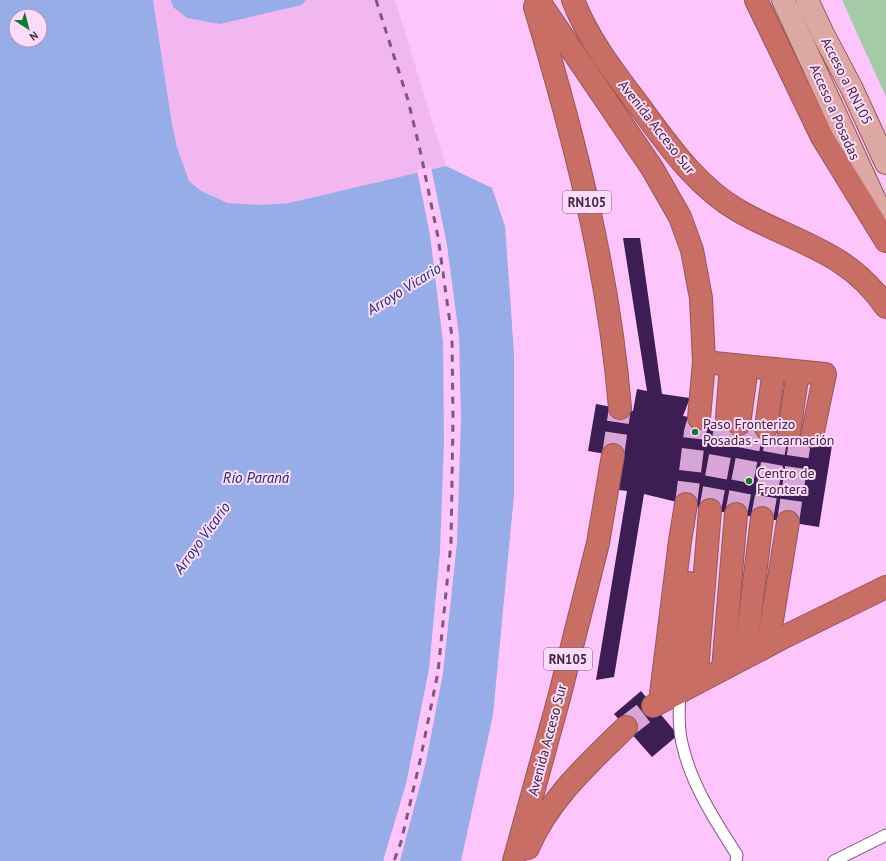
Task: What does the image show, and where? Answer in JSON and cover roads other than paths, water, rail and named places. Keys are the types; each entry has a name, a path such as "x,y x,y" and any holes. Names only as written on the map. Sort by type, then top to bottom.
{"highway":[{"name":"RN105","path":"533,0 552,65 586,199 612,334 620,408"},
{"name":"Avenida Acceso Sur","path":"538,0 652,168 680,217 692,250 701,298 759,368 758,427"},
{"name":"Avenida Acceso Sur","path":"573,0 583,26 610,66 678,157 697,177 715,194 739,211 831,255 857,274 879,296 886,307"},
{"path":"756,0 822,137 886,241"},
{"name":"Avenida Acceso Sur","path":"758,427 759,368"},
{"name":"Avenida Acceso Sur","path":"758,427 759,368"},
{"path":"758,427 825,374 759,368"},
{"name":"Avenida Acceso Sur","path":"514,861 559,698 598,543 613,455"},
{"path":"733,664 742,515"},
{"path":"733,664 742,515"},
{"path":"733,664 742,515"},
{"path":"733,664 742,515"},
{"path":"742,515 680,541 657,704 886,587"},
{"name":"Avenida Acceso Sur","path":"522,861 537,828 562,794 594,758 626,727"}],"main road":[{"name":"Acceso a Posadas","path":"783,0 886,224"},
{"name":"Acceso a RN105","path":"807,0 851,87 886,163"}],"lane":[{"path":"733,664 679,713 682,746 689,768 702,796 737,855 736,861"},
{"path":"834,861 886,835"}],"water":[{"name":"Río Paraná","path":"0,0 153,0 172,124 177,147 189,181 201,191 228,203 259,205 289,203 446,166 492,188 505,226 514,355 514,495 493,715 461,861 0,861"},
{"path":"171,0 306,0 302,5 220,24 187,18 173,7"}],"tunnel":[{"path":"613,455 620,408"},
{"path":"686,504 695,432 699,418"},
{"path":"710,510 726,423"},
{"path":"736,514 753,426"},
{"path":"762,518 778,430"},
{"path":"788,522 801,434"},
{"path":"626,727 653,706"}],"railway":[{"path":"376,0 408,100 420,150 438,237 452,337 453,419 451,543 438,672 420,761 401,842 394,861"}],"place":[{"name":"Paso Fronterizo Posadas - Encarnación","path":"695,432"},
{"name":"Centro de Frontera","path":"749,481"}],"water label":[{"name":"Arroyo Vicario","path":"404,289"},
{"name":"Arroyo Vicario","path":"202,538"}]}
